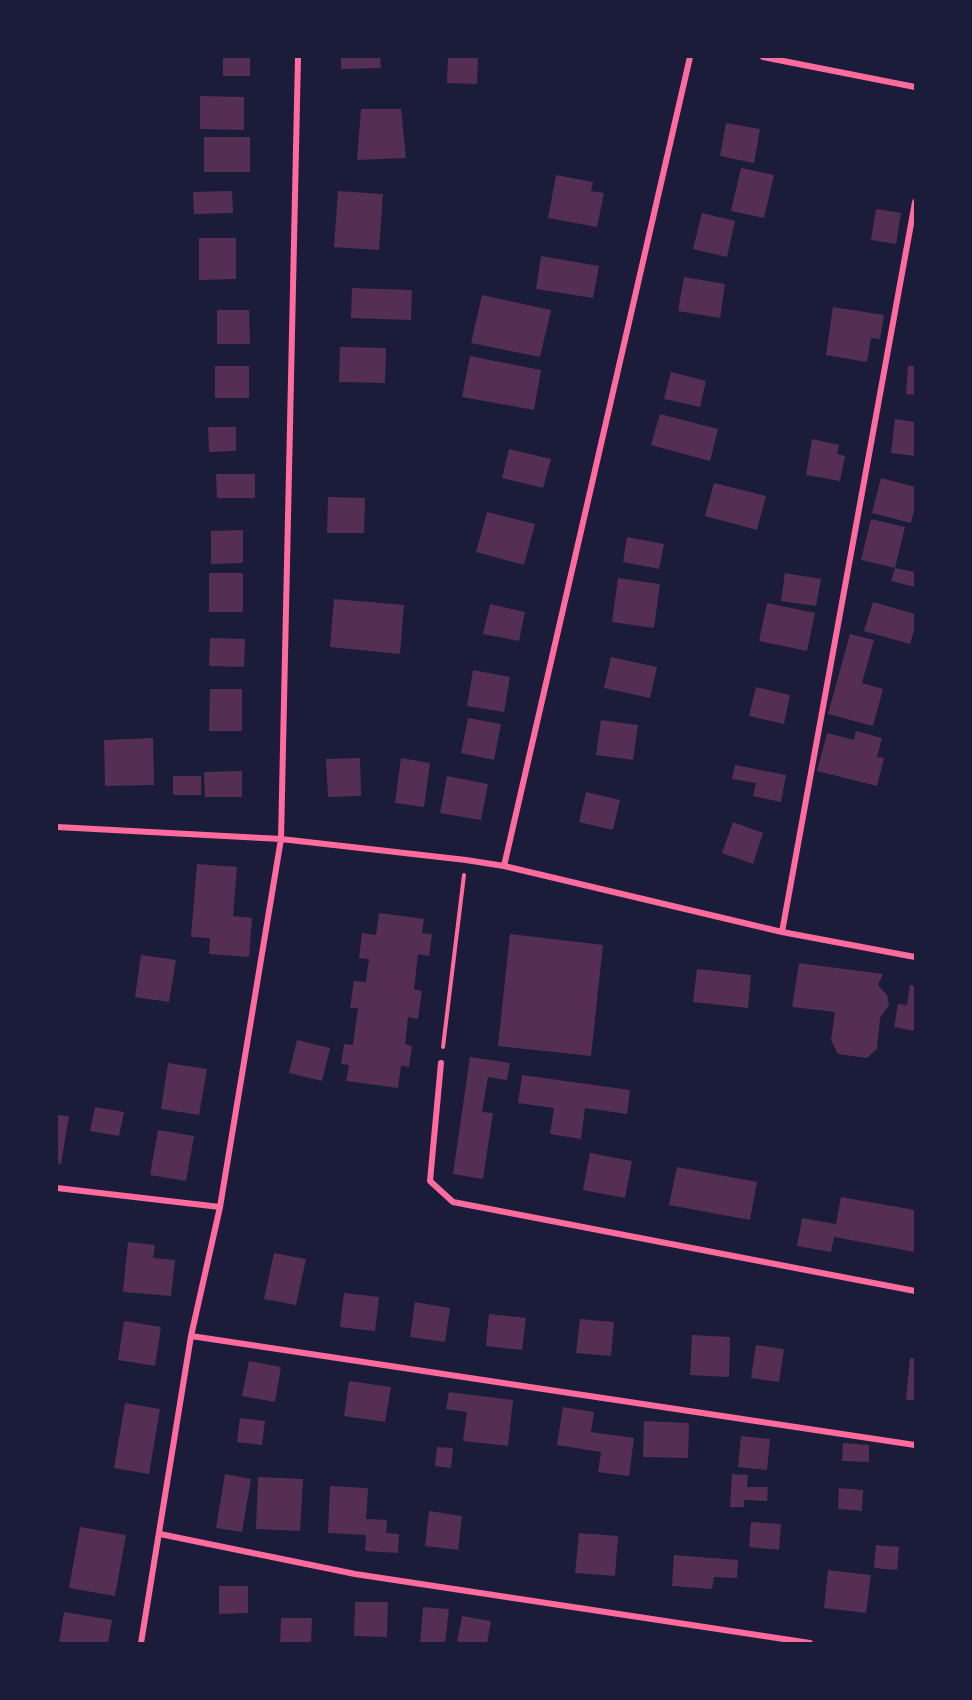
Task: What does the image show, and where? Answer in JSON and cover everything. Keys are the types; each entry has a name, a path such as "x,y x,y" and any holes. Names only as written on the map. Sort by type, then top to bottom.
{"street":[{"path":"141,1643 191,1336 220,1207 281,839 298,57"},
{"path":"504,866 690,57"},
{"path":"763,57 915,87"},
{"path":"782,932 915,202"},
{"path":"57,827 281,839 466,860 504,866 782,932 915,957"},
{"path":"441,1063 430,1180 453,1202 915,1291"},
{"path":"57,1188 220,1207"},
{"path":"191,1336 915,1444"},
{"path":"160,1534 355,1574 810,1643"}],"path":[{"path":"441,1063 466,860"}],"building":[{"path":"223,57 250,57 250,76 223,76"},
{"path":"341,57 380,57 381,68 341,69"},
{"path":"448,57 478,57 477,84 447,83"},
{"path":"200,96 244,97 244,130 200,129"},
{"path":"361,109 401,109 406,158 357,160"},
{"path":"726,123 760,129 754,163 720,156"},
{"path":"204,137 250,137 250,172 204,172"},
{"path":"741,168 774,175 764,218 731,211"},
{"path":"556,175 593,182 591,191 604,193 597,227 548,218"},
{"path":"232,191 233,213 194,214 193,192"},
{"path":"338,191 383,194 379,250 334,247"},
{"path":"876,209 901,213 896,244 871,240"},
{"path":"702,213 735,221 727,257 693,249"},
{"path":"199,238 236,238 236,279 199,280"},
{"path":"541,256 599,266 593,298 536,289"},
{"path":"684,277 725,284 720,318 678,311"},
{"path":"352,288 412,290 411,320 351,318"},
{"path":"482,295 551,310 540,357 471,343"},
{"path":"833,307 884,315 880,339 871,338 867,362 826,355"},
{"path":"217,310 249,310 250,344 217,344"},
{"path":"340,347 386,348 385,383 339,382"},
{"path":"470,356 541,370 534,410 462,397"},
{"path":"215,366 249,366 249,398 215,398"},
{"path":"908,366 915,366 915,395 906,394"},
{"path":"671,372 706,381 700,407 664,399"},
{"path":"660,414 718,429 710,461 651,445"},
{"path":"895,419 915,422 915,456 891,453"},
{"path":"208,427 236,427 236,451 209,452"},
{"path":"812,439 839,445 837,454 845,456 840,481 806,475"},
{"path":"509,449 551,459 543,488 502,478"},
{"path":"216,474 255,474 255,498 217,498"},
{"path":"881,478 915,487 915,507 911,523 872,513"},
{"path":"714,483 766,496 757,530 705,516"},
{"path":"328,497 365,498 364,533 327,533"},
{"path":"487,512 535,524 524,565 476,552"},
{"path":"871,519 905,527 895,568 861,560"},
{"path":"243,530 243,563 211,564 211,531"},
{"path":"627,537 664,544 659,569 623,562"},
{"path":"895,568 915,572 915,587 891,581"},
{"path":"209,573 243,573 243,612 209,612"},
{"path":"785,573 821,579 816,606 781,601"},
{"path":"618,578 660,584 654,628 612,622"},
{"path":"334,599 404,605 400,654 330,647"},
{"path":"873,602 915,614 915,627 910,644 864,631"},
{"path":"767,603 815,613 807,651 759,641"},
{"path":"490,604 525,612 519,641 483,634"},
{"path":"850,634 874,640 862,683 883,689 873,726 828,714"},
{"path":"210,638 245,639 244,667 209,666"},
{"path":"611,657 657,667 650,698 604,688"},
{"path":"473,670 510,677 504,712 467,706"},
{"path":"756,687 790,695 784,724 749,716"},
{"path":"210,689 242,689 242,731 209,731"},
{"path":"468,718 501,724 494,760 461,753"},
{"path":"601,720 638,725 633,760 596,755"},
{"path":"856,731 882,738 877,757 884,758 877,786 817,771 827,733 854,740"},
{"path":"153,738 154,785 105,786 104,740"},
{"path":"360,758 361,796 328,797 326,759"},
{"path":"401,758 430,763 424,807 395,803"},
{"path":"735,765 786,775 781,802 753,796 756,783 732,779"},
{"path":"242,771 242,797 205,797 204,772"},
{"path":"173,776 201,776 201,795 173,795"},
{"path":"447,776 488,784 481,820 440,813"},
{"path":"586,792 620,800 613,830 579,822"},
{"path":"733,822 763,833 753,864 722,853"},
{"path":"197,864 237,867 233,916 252,918 249,957 209,954 210,938 191,937"},
{"path":"379,913 424,919 422,933 432,934 429,956 418,954 414,989 422,991 418,1019 408,1017 405,1044 412,1046 409,1067 401,1066 398,1088 346,1081 349,1065 341,1064 344,1044 353,1045 358,1008 350,1008 354,981 366,982 369,959 359,958 362,933 376,935"},
{"path":"510,934 603,945 591,1056 498,1046"},
{"path":"141,955 176,960 169,1002 135,997"},
{"path":"799,963 883,974 878,985 887,995 889,1005 880,1018 877,1049 867,1058 838,1054 831,1040 835,1012 792,1007"},
{"path":"697,969 751,975 748,1008 693,1002"},
{"path":"910,985 915,986 915,1031 894,1027 898,1004 907,1005"},
{"path":"297,1040 330,1048 322,1081 289,1073"},
{"path":"470,1057 510,1063 507,1080 488,1077 482,1112 493,1113 483,1179 453,1174"},
{"path":"168,1063 207,1069 199,1115 161,1109"},
{"path":"522,1075 630,1090 627,1114 585,1108 581,1139 550,1134 554,1108 518,1103"},
{"path":"95,1107 124,1112 119,1136 90,1131"},
{"path":"57,1115 69,1116 61,1164 57,1163"},
{"path":"158,1130 194,1136 186,1181 150,1175"},
{"path":"590,1153 632,1161 625,1198 583,1190"},
{"path":"677,1167 757,1182 750,1220 669,1205"},
{"path":"841,1197 915,1210 915,1252 834,1237 831,1252 797,1246 802,1218 836,1224"},
{"path":"128,1242 155,1245 153,1258 175,1260 171,1296 123,1292"},
{"path":"274,1253 306,1259 296,1305 264,1299"},
{"path":"344,1293 379,1297 375,1331 340,1327"},
{"path":"415,1302 450,1308 445,1342 410,1337"},
{"path":"489,1314 526,1318 522,1350 486,1346"},
{"path":"580,1319 614,1322 611,1356 576,1353"},
{"path":"124,1321 161,1327 155,1366 118,1360"},
{"path":"692,1335 730,1337 729,1377 690,1375"},
{"path":"756,1345 784,1349 779,1382 751,1378"},
{"path":"910,1358 915,1359 915,1400 906,1400"},
{"path":"249,1361 281,1367 275,1402 242,1396"},
{"path":"349,1381 391,1387 385,1422 344,1416"},
{"path":"449,1392 513,1400 508,1446 463,1441 467,1412 446,1409"},
{"path":"125,1403 160,1409 149,1474 114,1468"},
{"path":"563,1407 594,1412 591,1432 634,1438 629,1476 598,1472 601,1452 557,1445"},
{"path":"240,1418 265,1421 262,1445 237,1442"},
{"path":"644,1421 689,1423 688,1458 643,1457"},
{"path":"741,1436 770,1439 767,1470 738,1467"},
{"path":"843,1443 869,1445 869,1462 842,1461"},
{"path":"437,1447 453,1448 451,1468 435,1466"},
{"path":"225,1474 251,1479 242,1532 216,1528"},
{"path":"732,1474 748,1475 747,1487 768,1487 767,1501 744,1500 744,1507 730,1507"},
{"path":"258,1477 303,1479 300,1531 256,1529"},
{"path":"330,1486 368,1488 366,1519 387,1520 386,1533 399,1534 398,1553 365,1551 366,1535 328,1533"},
{"path":"839,1488 863,1490 862,1511 838,1509"},
{"path":"429,1511 462,1516 458,1550 425,1546"},
{"path":"751,1522 781,1524 779,1550 749,1547"},
{"path":"80,1527 126,1535 115,1596 69,1588"},
{"path":"579,1533 618,1536 615,1576 575,1573"},
{"path":"876,1545 899,1547 897,1570 874,1568"},
{"path":"674,1555 738,1560 737,1578 714,1577 712,1589 672,1586"},
{"path":"828,1570 871,1575 866,1613 824,1608"},
{"path":"219,1586 248,1586 248,1613 219,1614"},
{"path":"355,1602 388,1602 387,1637 354,1636"},
{"path":"423,1607 449,1609 445,1643 420,1643"},
{"path":"64,1612 112,1620 108,1643 59,1643"},
{"path":"462,1616 491,1621 487,1643 457,1643"},
{"path":"281,1618 312,1618 311,1643 280,1643"}]}
